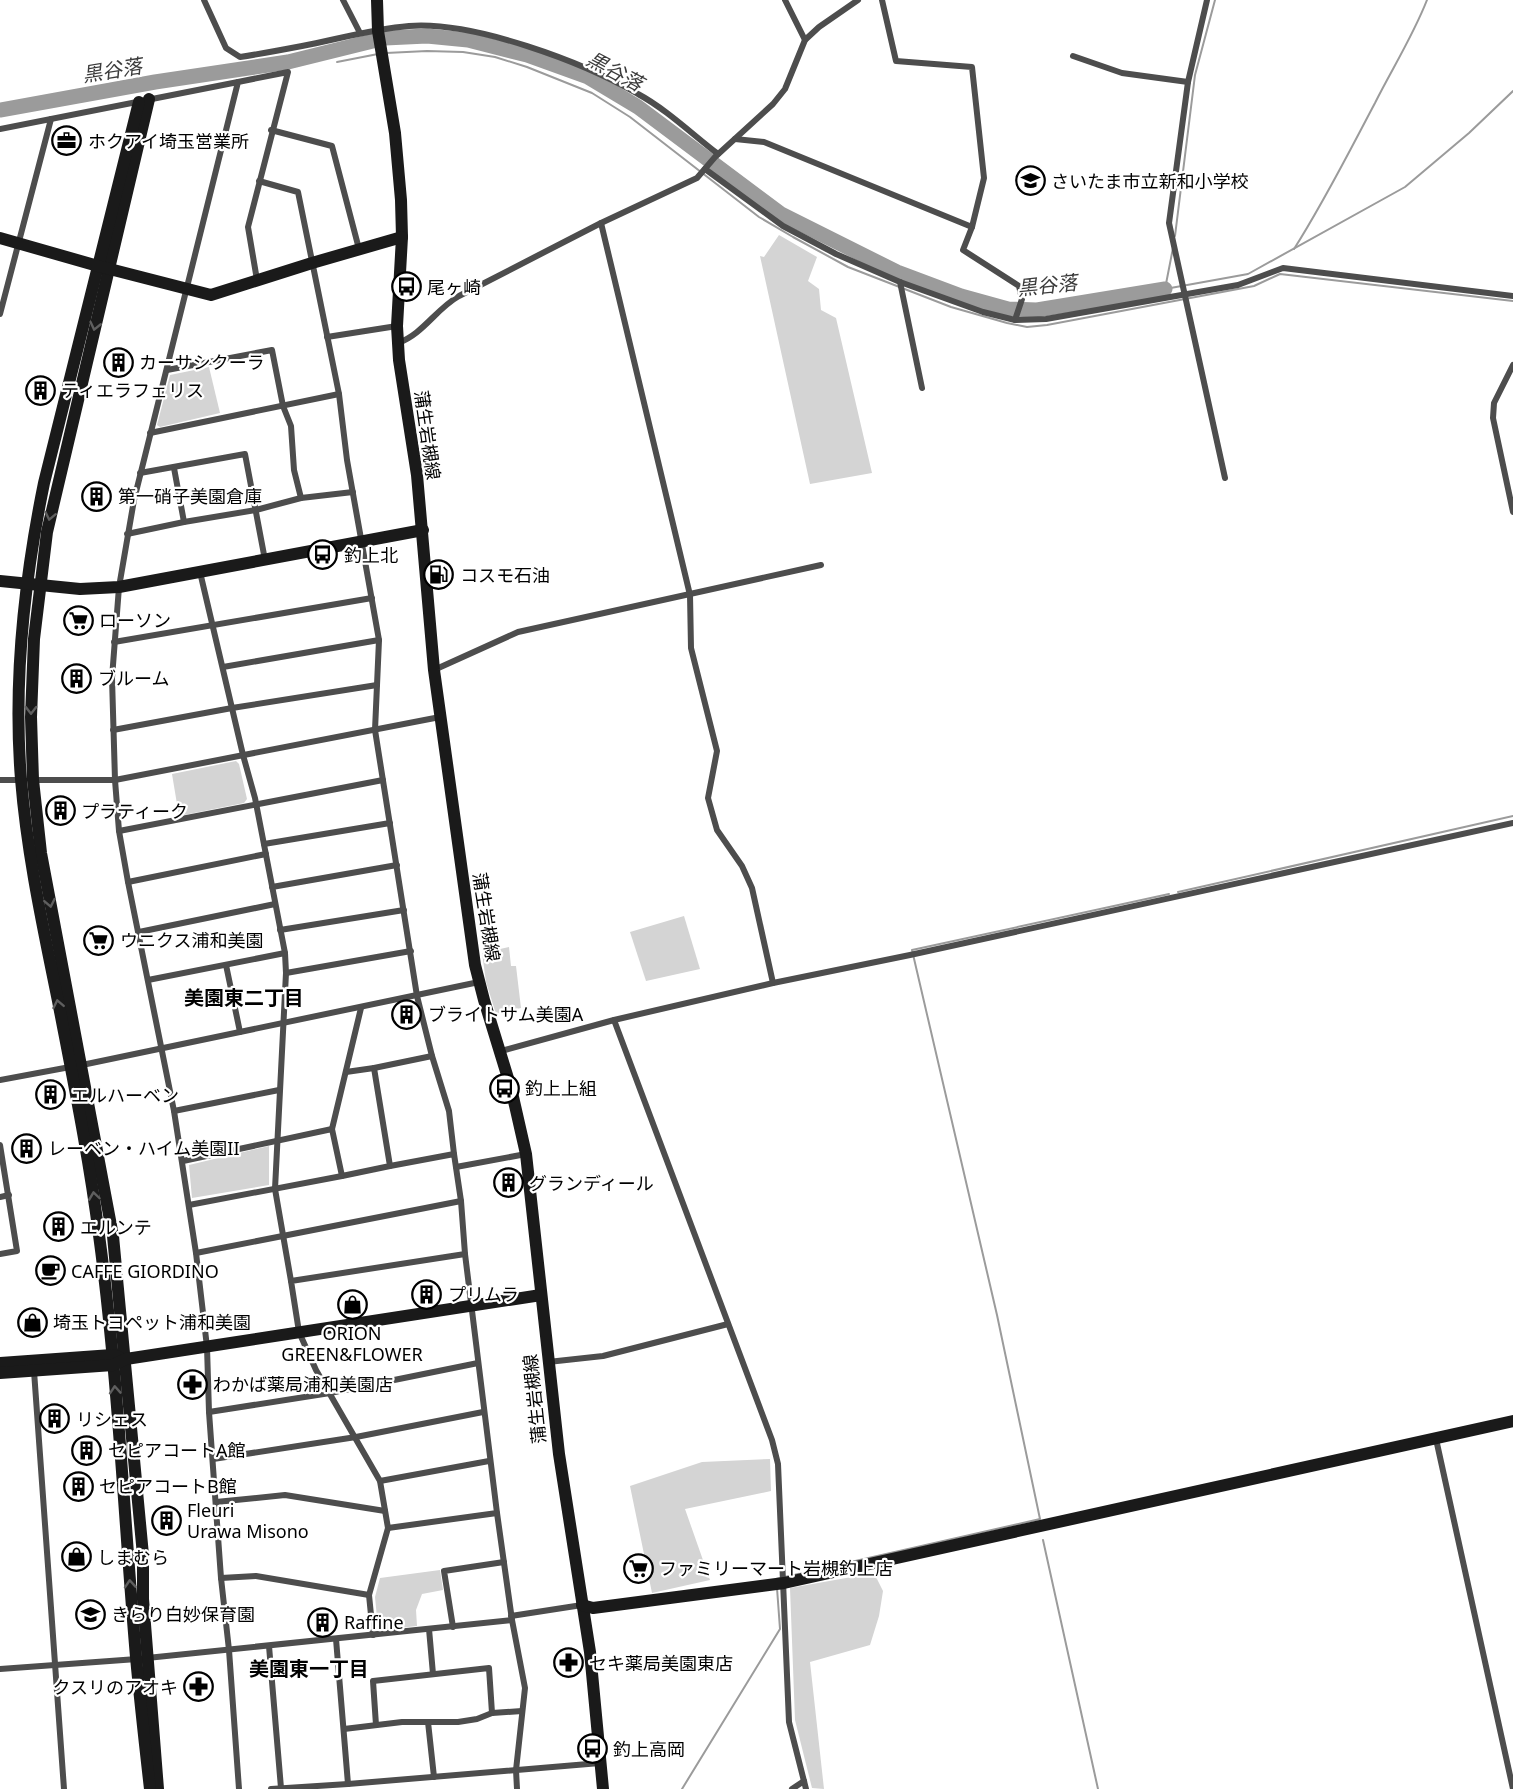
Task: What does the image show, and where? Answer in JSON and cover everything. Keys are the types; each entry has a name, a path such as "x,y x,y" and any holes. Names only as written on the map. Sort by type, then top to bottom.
{"street":[{"path":"204,0 226,48 240,57 360,33 379,37 411,26 473,31 530,47 582,67 639,94 717,155"},
{"path":"344,0 360,33"},
{"name":"蒲生岩槻線","path":"377,0 379,37 395,133 401,200 398,343 423,530 434,670 479,982 501,1052 526,1154 567,1519 593,1679 603,1789"},
{"path":"785,0 805,40"},
{"path":"398,343 410,339 452,300 601,223 697,178 717,155 773,104 785,89 805,40 819,27 858,0"},
{"path":"882,0 896,61 972,67 976,87 984,178 972,227 963,250 1018,286 1022,299 1015,320"},
{"path":"1207,0 1188,82 1169,223 1225,478"},
{"path":"1073,56 1122,73 1188,82"},
{"path":"0,129 288,72 271,130 248,227 257,281"},
{"path":"238,82 140,473 127,534 119,587 112,678 119,831 183,1161 207,1347 209,1412 221,1578 230,1650 239,1789"},
{"path":"144,100 103,268 44,483 26,584 19,681 31,864 42,927 76,1066 113,1236 143,1555 142,1658 150,1789"},
{"path":"0,314 51,119"},
{"path":"271,130 332,146 359,249"},
{"path":"735,139 764,142 972,227"},
{"path":"707,167 783,226 836,254 900,282 983,312 1015,320 1046,319 1238,285 1282,268 1513,296"},
{"path":"259,181 298,192 339,394 353,492 379,640 375,730 417,996 449,1111 489,1461 511,1618 525,1688 516,1770 517,1789"},
{"path":"601,223 690,595 691,648 717,751 708,798 717,830 742,866 752,888 773,983"},
{"path":"0,238 103,268 211,295 312,262 402,237"},
{"path":"27,780 31,682 39,586 47,532 103,268"},
{"path":"900,282 922,388"},
{"path":"327,337 398,326"},
{"path":"167,370 272,350 283,406 291,426 294,470 301,498"},
{"path":"1513,365 1494,403 1493,418 1513,512"},
{"path":"150,433 339,394"},
{"path":"140,473 245,454 265,560"},
{"path":"174,468 184,522"},
{"path":"127,534 256,510 301,498 353,492"},
{"path":"0,581 80,589 119,587 423,530"},
{"path":"434,670 518,632 821,565"},
{"path":"200,572 257,806 285,953 284,1024 275,1189 300,1332 316,1370 380,1481 388,1528 369,1595 373,1635"},
{"path":"114,642 372,598"},
{"path":"224,667 379,640"},
{"path":"113,730 232,708 377,686"},
{"path":"0,780 115,780 440,717"},
{"path":"119,831 383,780"},
{"path":"264,844 390,823"},
{"path":"501,1052 614,1020 773,983 1513,823"},
{"path":"128,882 266,854"},
{"path":"272,887 397,865"},
{"path":"139,933 275,904"},
{"path":"280,930 404,910"},
{"path":"286,973 411,951"},
{"path":"148,980 285,953"},
{"path":"226,964 240,1032"},
{"path":"0,1080 284,1024 479,982"},
{"path":"342,1176 332,1129 361,1008"},
{"path":"614,1020 772,1440 778,1464 789,1722 806,1789"},
{"path":"346,1072 432,1056"},
{"path":"76,1066 113,1360 142,1658 158,1789"},
{"path":"374,1068 390,1166"},
{"path":"174,1112 279,1090"},
{"path":"183,1161 276,1139 332,1129"},
{"path":"0,1145 17,1251 0,1254"},
{"path":"189,1205 454,1154"},
{"path":"456,1167 526,1154"},
{"path":"0,1197 9,1195"},
{"path":"196,1253 461,1201"},
{"path":"291,1281 465,1254"},
{"path":"0,1373 126,1359 541,1295"},
{"path":"548,1362 603,1356 728,1324"},
{"path":"0,1363 113,1360"},
{"path":"209,1412 330,1393 478,1363"},
{"path":"34,1370 64,1789"},
{"path":"213,1459 356,1437 483,1412"},
{"path":"0,1668 142,1658 453,1627 582,1605 593,1608 784,1583 1513,1421"},
{"path":"1436,1439 1513,1789"},
{"path":"380,1481 489,1461"},
{"path":"216,1503 285,1495 385,1511"},
{"path":"388,1528 496,1514"},
{"path":"453,1627 444,1571 504,1562"},
{"path":"221,1578 256,1576 369,1595"},
{"path":"429,1629 433,1674"},
{"path":"336,1639 348,1784"},
{"path":"269,1646 281,1788"},
{"path":"376,1725 373,1681 489,1668 492,1713"},
{"path":"344,1730 402,1722 458,1722 477,1719 492,1713 522,1711"},
{"path":"428,1722 434,1777"},
{"path":"271,1789 600,1763"},
{"path":"405,1779 406,1789"},
{"path":"792,1789 804,1781"}],"shaded area":[{"path":"779,235 817,257 808,281 819,289 821,310 836,318 872,473 810,484 760,256 764,257"},
{"path":"209,367 220,413 160,427 157,425 170,375"},
{"path":"236,761 239,764 247,799 244,803 179,816 172,774"},
{"path":"684,916 700,969 646,981 630,932"},
{"path":"509,947 511,966 516,966 521,1008 496,1014 486,982 482,953"},
{"path":"269,1146 269,1185 192,1198 189,1165"},
{"path":"770,1459 771,1491 685,1509 710,1580 652,1593 630,1486 702,1462"},
{"path":"440,1570 443,1590 422,1594 416,1610 417,1626 382,1630 378,1628 375,1597 380,1578"},
{"path":"874,1573 883,1591 879,1616 870,1645 810,1662 824,1789 812,1788 795,1720 790,1588"}],"waterway":[{"path":"1175,236 1195,75 1215,0"},
{"path":"1294,249 1346,158 1427,0"},
{"name":"黒谷落","path":"0,110 155,82 288,62 385,38 427,36 468,40 527,55 588,77 638,107 781,214 897,272 961,296 1008,309 1037,310 1165,289"},
{"path":"386,53 463,52 495,57 592,93 630,117 759,217 793,237 848,267 951,307 1007,323 1027,327 1047,325 1254,286 1280,274 1513,301"},
{"path":"337,62 378,54"},
{"path":"1173,248 1165,289 1248,274 1405,187 1469,133 1513,91"},
{"path":"1178,892 1513,816"},
{"path":"776,1579 1040,1519 997,1315 912,950 1169,894"},
{"path":"1043,1540 1098,1789"},
{"path":"682,1789 780,1629 777,1588"}],"place":[{"name":"ホクアイ埼玉営業所","path":"67,141"},
{"name":"さいたま市立新和小学校","path":"1030,181"},
{"name":"尾ヶ崎","path":"406,287"},
{"name":"カーサシクーラ","path":"118,362"},
{"name":"ティエラフェリス","path":"40,390"},
{"name":"第一硝子美園倉庫","path":"97,496"},
{"name":"釣上北","path":"323,555"},
{"name":"コスモ石油","path":"439,575"},
{"name":"ローソン","path":"78,620"},
{"name":"ブルーム","path":"77,678"},
{"name":"プラティーク","path":"60,811"},
{"name":"ウニクス浦和美園","path":"99,940"},
{"name":"ブライトサム美園A","path":"407,1014"},
{"name":"釣上上組","path":"504,1088"},
{"name":"エルハーベン","path":"50,1095"},
{"name":"レーベン・ハイム美園II","path":"27,1148"},
{"name":"グランディール","path":"508,1183"},
{"name":"エルンテ","path":"59,1227"},
{"name":"CAFFE GIORDINO","path":"50,1271"},
{"name":"プリムラ","path":"427,1294"},
{"name":"ORION GREEN&FLOWER","path":"352,1304"},
{"name":"埼玉トヨペット浦和美園","path":"32,1322"},
{"name":"わかば薬局浦和美園店","path":"192,1384"},
{"name":"リシェス","path":"55,1419"},
{"name":"セピアコートA館","path":"87,1450"},
{"name":"セピアコートB館","path":"78,1486"},
{"name":"Fleuri Urawa Misono","path":"166,1520"},
{"name":"しまむら","path":"76,1557"},
{"name":"ファミリーマート岩槻釣上店","path":"638,1568"},
{"name":"きらり白妙保育園","path":"90,1614"},
{"name":"Raffine","path":"323,1622"},
{"name":"セキ薬局美園東店","path":"568,1663"},
{"name":"クスリのアオキ","path":"199,1687"},
{"name":"釣上高岡","path":"592,1749"}],"district":[{"name":"美園東二丁目","path":"244,997"},
{"name":"美園東一丁目","path":"309,1668"}]}
